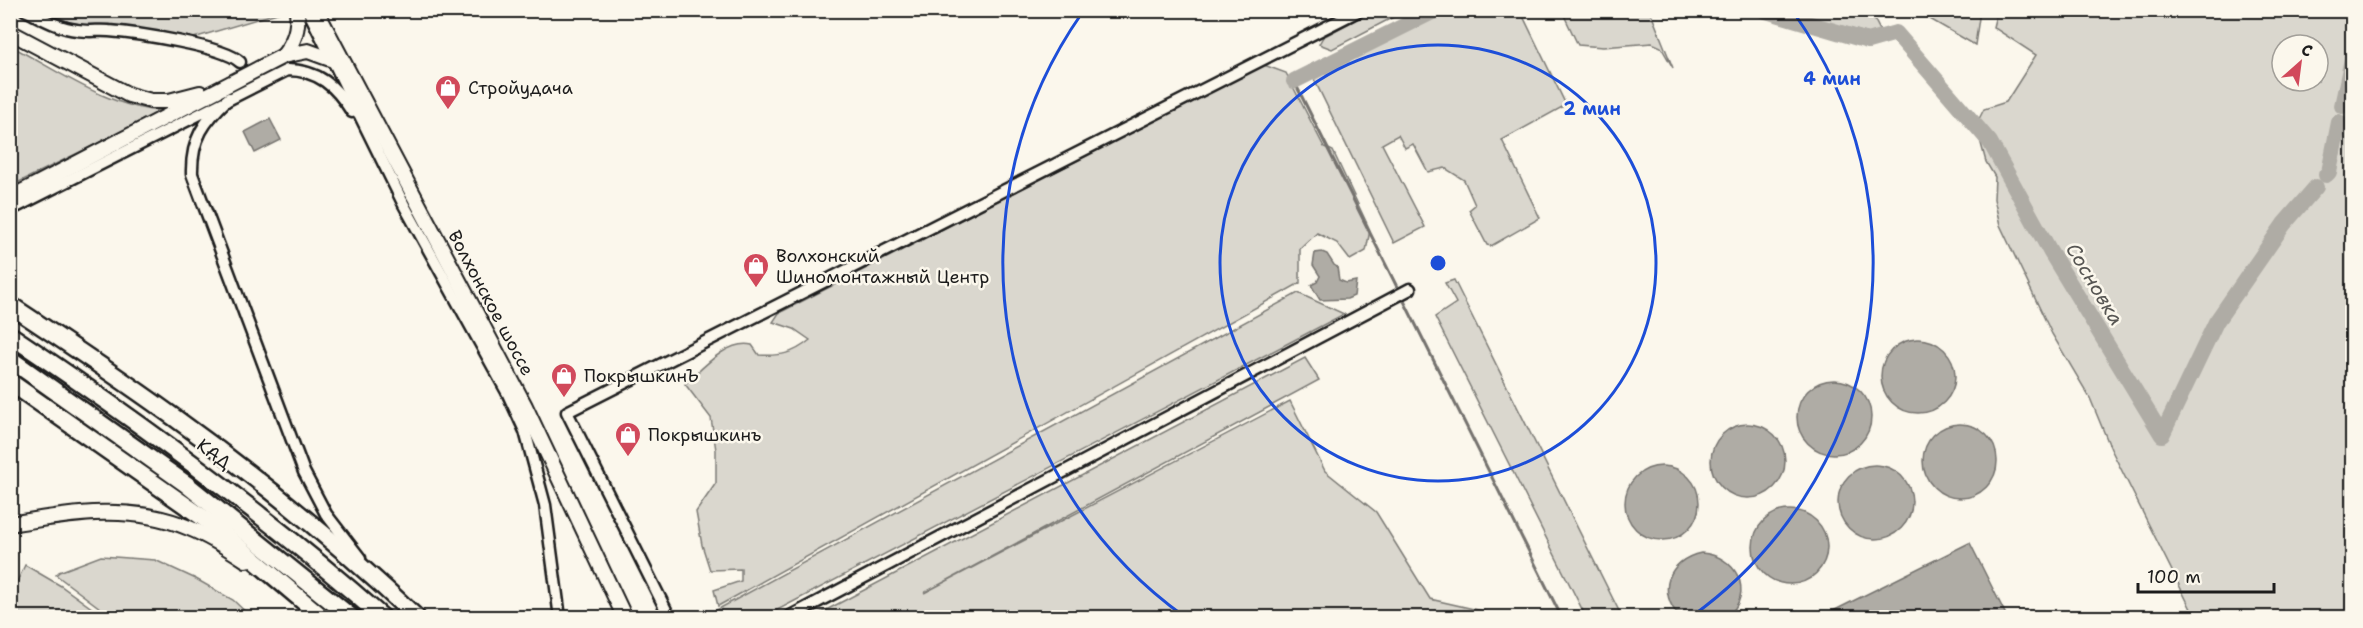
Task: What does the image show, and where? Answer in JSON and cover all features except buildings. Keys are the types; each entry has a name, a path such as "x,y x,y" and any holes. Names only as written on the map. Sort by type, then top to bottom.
{"highway":[{"path":"10,305 230,458 385,588 417,618"},
{"name":"КАД","path":"10,335 198,466 263,516 383,618"},
{"path":"10,359 186,484 352,618"},
{"path":"10,382 212,524 323,618"}],"main road":[{"path":"283,56 294,38 297,10"},
{"name":"Волхонское шоссе","path":"316,10 339,62 525,406 625,618"},
{"path":"10,32 119,90 151,101 169,101 190,96 239,80"},
{"path":"10,198 283,56 298,51 308,51 339,62"},
{"path":"10,524 82,512 152,515 190,528 220,544 295,593"}],"street":[{"path":"25,10 59,26 71,29 112,31 184,43 221,51 240,62"},
{"name":"Волхонское шоссе","path":"308,10 339,62 380,156 435,263 507,392 525,431 545,505 560,618"},
{"path":"670,618 567,412 1360,10"},
{"path":"10,210 287,70 323,77 336,89 380,156"},
{"path":"229,98 209,117 198,135 192,160 192,174 304,472 332,523 385,588"},
{"path":"787,618 1410,289"}],"shaded area":[{"path":"47,11 284,11 187,40 71,23"},
{"path":"1372,11 1405,11 1332,49 1319,44 1323,37"},
{"path":"1446,11 1528,11 1522,14 1566,105 1502,140 1540,218 1491,246 1487,245 1469,210 1475,205 1464,180 1445,168 1428,172 1413,144 1405,148 1398,135 1382,144 1425,227 1394,243 1313,77"},
{"path":"1562,11 1650,11 1673,68 1661,47 1652,43 1603,47 1578,45"},
{"path":"1785,11 1870,11 1884,38"},
{"path":"1916,11 1980,11 1975,45"},
{"path":"1997,11 2352,11 2352,617 2195,617 2111,449 2090,398 2052,334 2000,225 1994,199 1995,177 1986,162 1976,125 1984,109 2006,102 2036,55 1993,27"},
{"path":"11,46 104,96 123,103 163,111 11,186"},
{"path":"1264,65 1286,73 1324,147 1333,151 1370,230 1366,251 1350,260 1337,243 1317,233 1300,249 1300,283 718,606 714,590 741,581 741,569 710,570 702,545 696,512 716,483 716,450 711,418 685,384 707,363 733,346 752,345 759,355 780,354 798,348 810,340 794,329 773,322 779,313"},
{"path":"270,119 281,140 255,153 245,132"},
{"path":"1315,253 1327,254 1337,267 1339,280 1346,283 1356,281 1354,296 1347,299 1320,300 1311,285 1317,282 1320,276 1313,265"},
{"path":"1454,280 1622,617 1586,617 1435,317 1456,303 1445,283"},
{"path":"1298,293 1344,314 764,617 704,617"},
{"path":"1918,339 1932,342 1944,350 1952,362 1955,376 1952,390 1944,402 1932,410 1918,413 1904,410 1892,402 1884,390 1881,376 1884,362 1892,350 1904,342"},
{"path":"1305,358 1319,380 924,593 1290,401 1325,471 1376,512 1430,599 1509,617 813,617"},
{"path":"1834,380 1848,383 1860,391 1868,403 1871,417 1868,431 1860,443 1848,451 1834,454 1820,451 1808,443 1800,431 1797,417 1800,403 1808,391 1820,383"},
{"path":"1748,424 1762,427 1774,435 1782,447 1785,461 1782,475 1774,487 1762,495 1748,498 1734,495 1722,487 1714,475 1711,461 1714,447 1722,435 1734,427"},
{"path":"1960,424 1974,427 1986,435 1994,447 1997,461 1994,475 1986,487 1974,495 1960,498 1946,495 1934,487 1926,475 1923,461 1926,447 1934,435 1946,427"},
{"path":"1875,465 1889,468 1901,476 1909,488 1912,502 1909,516 1901,528 1889,536 1875,539 1861,536 1849,528 1841,516 1838,502 1841,488 1849,476 1861,468"},
{"path":"1662,466 1676,469 1688,477 1696,489 1699,503 1696,517 1688,529 1676,537 1662,540 1648,537 1636,529 1628,517 1625,503 1628,489 1636,477 1648,469"},
{"path":"1790,510 1804,513 1816,521 1824,533 1827,547 1824,561 1816,573 1804,581 1790,584 1776,581 1764,573 1756,561 1753,547 1756,533 1764,521 1776,513"},
{"path":"1969,543 2007,617 1821,617"},
{"path":"1701,553 1724,560 1738,576 1741,586 1740,597 1736,607 1727,617 1680,617 1673,607 1667,588 1669,578 1680,562"},
{"path":"101,556 155,560 196,579 233,600 251,617 112,617 56,575"},
{"path":"25,565 61,586 104,617 11,617 11,587 15,586"}],"waterway":[{"name":"Сосновка","path":"1294,81 1436,10"},
{"name":"Сосновка","path":"1763,10 1868,41 1896,33 1990,142 2050,251 2162,435 2216,322 2284,224 2316,187"},
{"name":"Сосновка","path":"2342,106 2352,59"},
{"path":"1294,81 1398,289"},
{"name":"Сосновка","path":"2326,175 2329,172 2339,122"},
{"path":"1403,299 1562,618"}],"place":[{"name":"Стройудача","path":"448,111"},
{"name":"Волхонский Шиномонтажный Центр","path":"756,289"},
{"name":"ПокрышкинЪ","path":"564,399"},
{"name":"Покрышкинъ","path":"628,458"}]}
